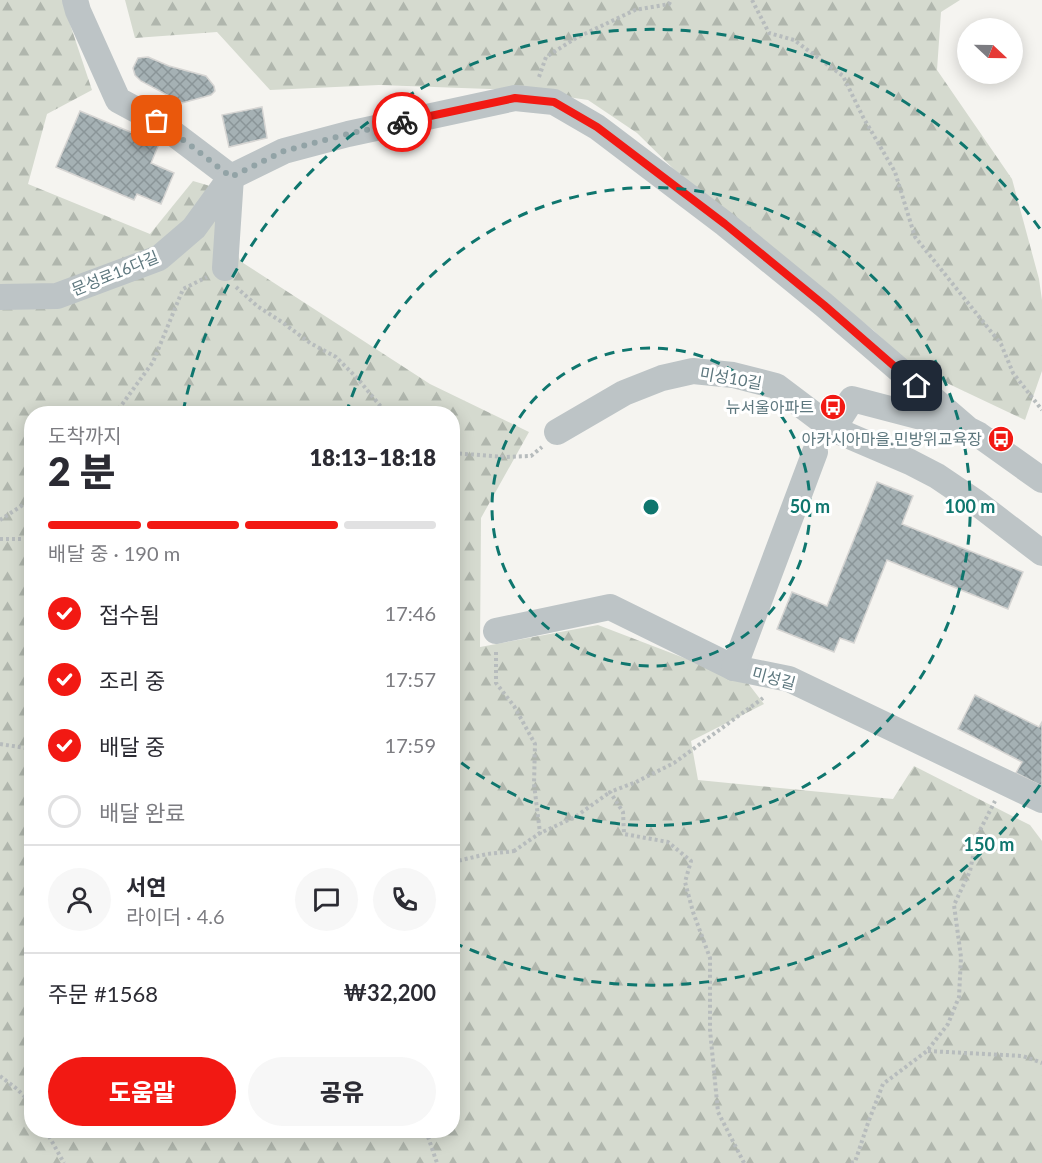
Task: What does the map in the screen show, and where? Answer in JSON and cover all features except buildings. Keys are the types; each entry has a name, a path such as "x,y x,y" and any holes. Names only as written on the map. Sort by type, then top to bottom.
{"street":[{"path":"75,0 118,100 157,121 231,177 225,268"},
{"name":"문성로16다길","path":"0,297 57,296 159,258 194,228 231,177 284,151 348,134 515,98 554,102 597,127 725,224 969,430 1042,480"},
{"name":"미성10길","path":"557,432 624,393 662,378 693,371 733,375 777,386 833,429 937,476 977,503 1042,553"},
{"path":"833,429 852,399 969,430"},
{"path":"734,668 815,452"},
{"name":"미성길","path":"496,631 610,607 734,668 789,679 1042,800"}],"path":[{"path":"537,84 546,57 576,38 635,10 669,4 671,0"},
{"path":"752,0 769,33 794,40 843,76 894,172 915,237 1001,344 1013,373 1042,410"},
{"path":"121,406 153,362 183,289 225,268 228,279 257,306 310,343 336,357 380,406"},
{"path":"460,454 505,457 531,456 557,432"},
{"path":"0,520 24,504"},
{"path":"0,538 24,539"},
{"path":"496,631 496,683 514,706 535,744 534,784 540,833"},
{"path":"460,860 514,851 540,833 575,818 610,792 674,763 789,679"},
{"path":"0,744 24,748"},
{"path":"851,1163 855,1162 883,1084 927,1051 948,1024 959,997 961,957 954,905 970,871 977,836 1005,781"},
{"path":"610,792 623,812 624,834 668,842 691,861 686,882 693,912 710,958 710,1030 718,1112 744,1163"},
{"path":"927,1051 1023,1056 1042,1063"},
{"path":"0,1076 24,1095"},
{"path":"50,1138 64,1163"},
{"path":"428,1138 437,1163"}],"green space":[{"path":"0,0 62,0 92,90 47,114 28,184 150,234 193,181 217,188 240,261 430,384 529,432 481,518 480,647 598,625 747,682 764,704 691,741 698,780 893,799 914,766 1030,825 1042,841 1042,1163 0,1163"},
{"path":"125,0 960,0 941,12 937,70 1012,179 1039,279 1042,300 1042,371 1025,420 913,367 873,330 696,191 637,133 588,100 520,90 379,85 270,90 217,32 135,38"}],"way so far":[{"path":"157,121 231,177 284,151 402,122"}],"place":[{"name":"뉴서울아파트","path":"833,407"},
{"name":"아카시아마을.민방위교육장","path":"1001,439"}],"route":[{"path":"402,122 515,98 554,102 597,127 679,188 824,305 917,386"}]}
